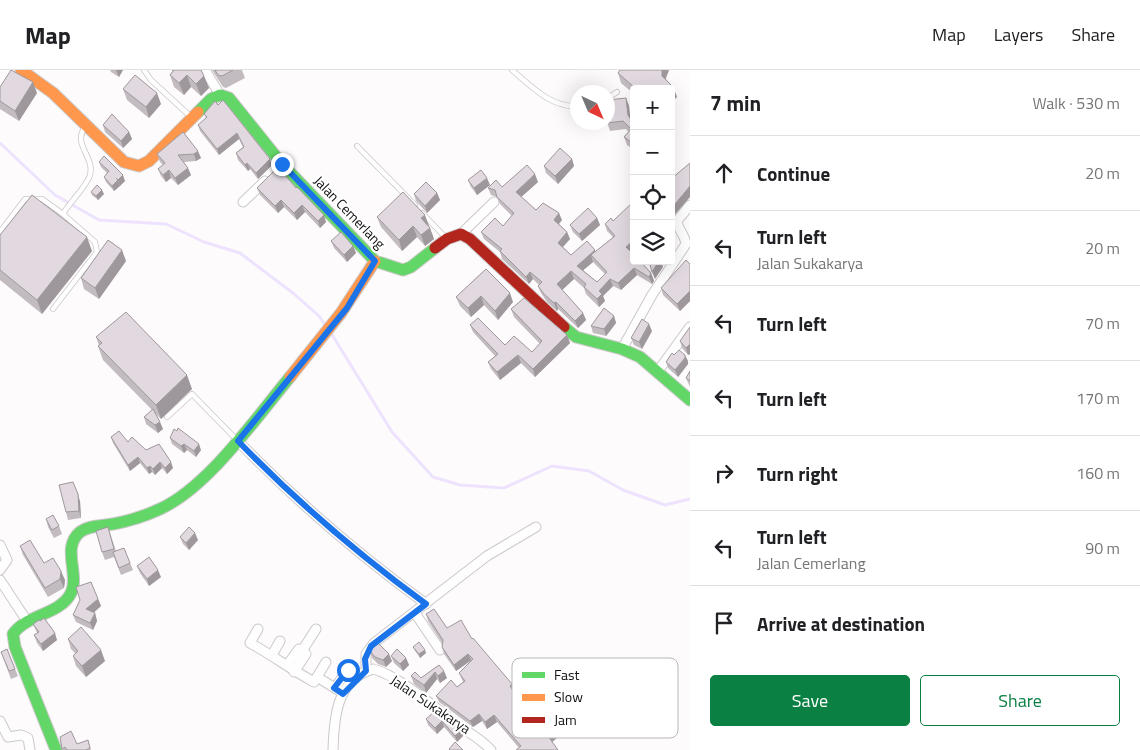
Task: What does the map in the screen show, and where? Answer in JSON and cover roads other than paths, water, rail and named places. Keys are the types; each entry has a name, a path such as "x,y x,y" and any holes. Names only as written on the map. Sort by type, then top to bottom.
{"street":[{"path":"20,70 53,93 124,162 139,166 150,160 211,99 220,95 205,70"},
{"name":"Jalan Cemerlang","path":"220,95 229,98 238,109 276,170 375,261 403,270 412,267 447,239 461,234"},
{"path":"244,202 276,170"},
{"path":"494,202 461,234 470,239 576,338 622,349 640,357 690,400"},
{"path":"622,349 652,295 686,244 687,235 678,227 677,221 690,205"},
{"path":"56,750 11,648 13,634 27,621 68,599 73,586 72,544 80,533 86,528 114,524 168,506 196,483 238,441 347,308 375,261"},
{"path":"658,371 690,327"},
{"path":"238,441 286,491 373,565 426,604"},
{"path":"339,691 366,671 365,659 371,646 487,556 536,528"},
{"path":"0,545 7,560 0,570"},
{"path":"0,580 27,621"},
{"path":"415,613 440,650"},
{"path":"258,629 250,643 314,682 326,662"},
{"path":"291,668 306,654 302,651 316,629"},
{"path":"272,655 280,641"},
{"name":"Jalan Sukakarya","path":"366,671 373,669 390,676 478,736 491,750"},
{"path":"333,750 335,715 339,691 348,670"},
{"path":"317,677 339,691"},
{"path":"0,721 8,737 21,735 28,738 30,750"}],"lane":[{"path":"144,70 150,80 191,118"},
{"path":"512,70 550,100 570,106"},
{"path":"63,214 90,175 90,165 80,142 80,133 86,125"},
{"path":"357,146 447,239"},
{"path":"0,232 25,200 42,199 63,214 94,242 98,249 53,309"},
{"path":"167,418 192,394 238,441"}],"waterway":[{"path":"0,143 55,195 99,220 166,224 204,242 240,253 293,293 319,316 326,326"},
{"path":"331,333 392,432 433,477 460,485 504,488 552,466 589,471 623,490 665,505 690,499"}]}
